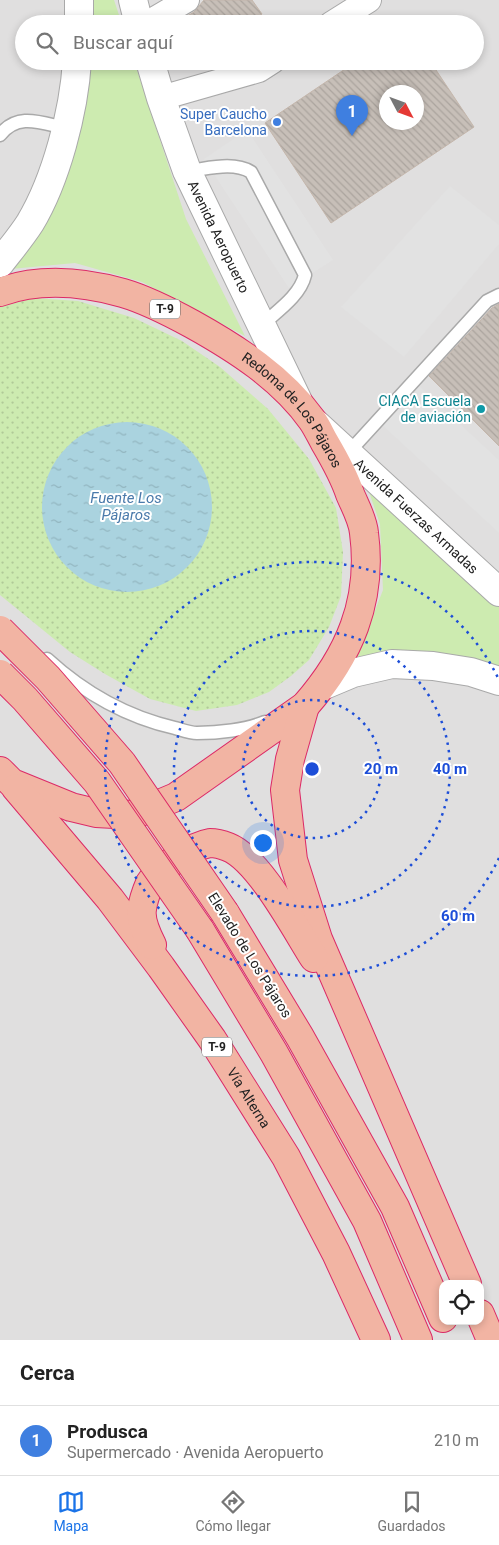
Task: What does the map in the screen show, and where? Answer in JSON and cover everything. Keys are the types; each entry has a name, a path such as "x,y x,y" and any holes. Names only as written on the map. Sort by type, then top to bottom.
{"highway":[{"name":"Redoma de Los Pájaros","path":"0,292 41,284 80,284 124,293 166,309 248,358 275,380 307,414 342,472 364,531 366,562 364,594 354,628 342,656 313,696 176,797 133,815 96,813 71,807 6,777"},
{"name":"Elevado de Los Pájaros","path":"3,625 122,763 226,913 300,1037 395,1207 439,1311"},
{"path":"0,674 25,699 97,782 200,930 274,1052 367,1221 418,1340"},
{"name":"T-9","path":"313,696 290,759 285,790 293,860 318,939 465,1280"},
{"name":"Vía Alterna","path":"6,777 60,838 161,967 212,1039 286,1156 336,1253 376,1340"},
{"name":"T-9","path":"161,967 144,929 141,910 150,883 173,860 198,847 211,843 229,847 246,860 271,890 356,1025"},
{"path":"484,1323 491,1340"},
{"name":"Elevado de Los Pájaros","path":"445,1325 452,1340"}],"street":[{"path":"79,0 79,15"},
{"path":"132,0 136,15"},
{"path":"161,15 187,0"},
{"path":"345,15 368,0"},
{"path":"0,263 30,222 54,170 75,87 76,70"},
{"name":"Avenida Aeropuerto","path":"153,70 187,171 307,414"},
{"path":"161,98 259,70"},
{"name":"Avenida Fuerzas Armadas","path":"307,414 496,583"},
{"name":"T-9","path":"313,696 353,673 392,664 433,666 471,672 499,681"}],"lane":[{"path":"0,135 13,123 24,120 65,128"},
{"path":"187,171 233,166 242,167 251,172 306,275 303,284 295,295 262,325"},
{"path":"349,452 487,301 499,295"},
{"path":"3,625 35,648 58,669 105,702 154,723 196,733 252,728 313,696"}],"shaded area":[{"path":"0,0 499,0 499,1340 0,1340"},
{"path":"247,130 333,260 289,288 204,159"},
{"path":"450,186 499,225 499,244 404,357 341,307"},
{"path":"418,385 499,460 499,533 382,425"}],"green space":[{"path":"85,0 114,0 119,15 84,15"},
{"path":"80,70 137,70 186,219 245,336 142,282 75,263 0,270 30,231"},
{"path":"34,298 78,301 134,318 182,341 220,367 268,409 309,459 336,508 343,552 341,596 329,627 309,660 269,692 237,705 196,711 150,699 70,652 0,595 0,307"},
{"path":"365,480 499,605 499,672 389,654 351,658 367,631 383,590 380,524"}],"water":[{"name":"Fuente Los Pájaros","path":"127,422 152,426 167,432 187,447 202,467 208,482 212,507 208,532 202,547 187,567 167,582 152,588 127,592 102,588 87,582 67,567 52,547 46,532 42,507 46,482 52,467 67,447 87,432 102,426"}],"building":[{"path":"204,0 252,0 262,14 189,15"},
{"path":"344,70 436,70 474,127 331,223 265,123"},
{"name":"CIACA Escuela de aviación","path":"499,304 499,446 429,376 492,308"}],"place":[{"name":"Super Caucho Barcelona","path":"277,122"},
{"name":"Produsca","path":"352,136"},
{"name":"CIACA Escuela de aviación","path":"481,409"}]}
